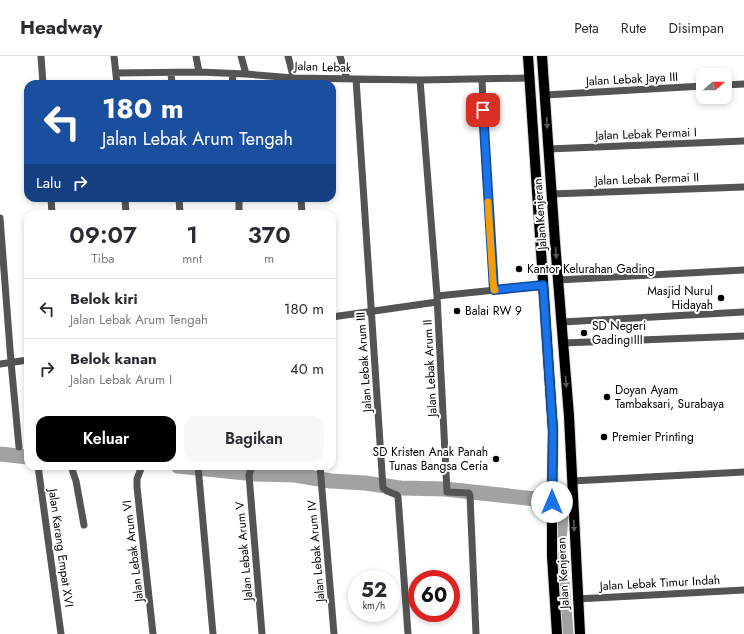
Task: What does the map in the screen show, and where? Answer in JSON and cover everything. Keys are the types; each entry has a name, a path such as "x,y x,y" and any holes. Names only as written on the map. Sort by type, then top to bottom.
{"main road":[{"name":"Jalan Kenjeran","path":"528,56 553,431 552,556 557,634"},
{"name":"Jalan Kenjeran","path":"542,56 554,235 562,322 580,634"},
{"path":"538,216 553,216"},
{"path":"540,236 546,234 554,235"}],"street":[{"path":"41,56 43,80"},
{"path":"114,56 117,80"},
{"path":"196,56 199,72"},
{"path":"241,56 246,74"},
{"path":"288,56 295,80"},
{"path":"340,56 347,79"},
{"name":"Jalan Lebak","path":"116,73 199,72 246,74 288,80"},
{"path":"171,73 172,80"},
{"path":"232,74 232,80"},
{"name":"Jalan Lebak","path":"321,80 530,78"},
{"name":"Jalan Lebak Arum III","path":"356,79 383,485 387,491 397,495 399,499 408,634"},
{"path":"482,79 485,156 494,290"},
{"name":"Jalan Lebak Arum II","path":"420,80 437,299 447,492 469,493 470,496 476,634"},
{"path":"732,85 744,84"},
{"name":"Jalan Lebak Jaya III","path":"545,95 696,86"},
{"name":"Jalan Lebak Permai I","path":"548,149 744,141"},
{"name":"Jalan Lebak Permai II","path":"551,194 744,187"},
{"path":"0,218 19,447"},
{"path":"558,280 744,270"},
{"path":"336,316 494,290 543,285"},
{"path":"562,322 744,312"},
{"path":"563,343 744,336"},
{"path":"0,364 24,360"},
{"name":"Jalan Karang Empat XVI","path":"39,470 61,634"},
{"path":"72,470 76,481 84,525"},
{"name":"Jalan Lebak Arum VI","path":"140,470 137,479 137,487 153,634"},
{"path":"199,470 213,634"},
{"name":"Jalan Lebak Arum IV","path":"320,470 334,634"},
{"name":"Jalan Lebak Arum V","path":"250,471 262,634"},
{"path":"572,481 744,472"},
{"name":"Jalan Lebak Timur Indah","path":"577,599 744,590"}],"waterway":[{"path":"0,454 24,457"},
{"path":"216,470 255,474 295,475 331,481 365,483 400,488 445,489 545,500 561,517 559,542 566,634"}],"slow traffic":[{"path":"488,202 493,281 495,290"}],"place":[{"name":"Kantor Kelurahan Gading","path":"519,269"},
{"name":"Masjid Nurul Hidayah","path":"721,298"},
{"name":"Balai RW 9","path":"457,311"},
{"name":"SD Negeri Gading III","path":"584,333"},
{"name":"Doyan Ayam Tambaksari, Surabaya","path":"607,397"},
{"name":"Premier Printing","path":"604,437"},
{"name":"SD Kristen Anak Panah Tunas Bangsa Ceria","path":"496,459"}],"route":[{"path":"483,110 494,290 543,285 553,431 552,502"}]}
